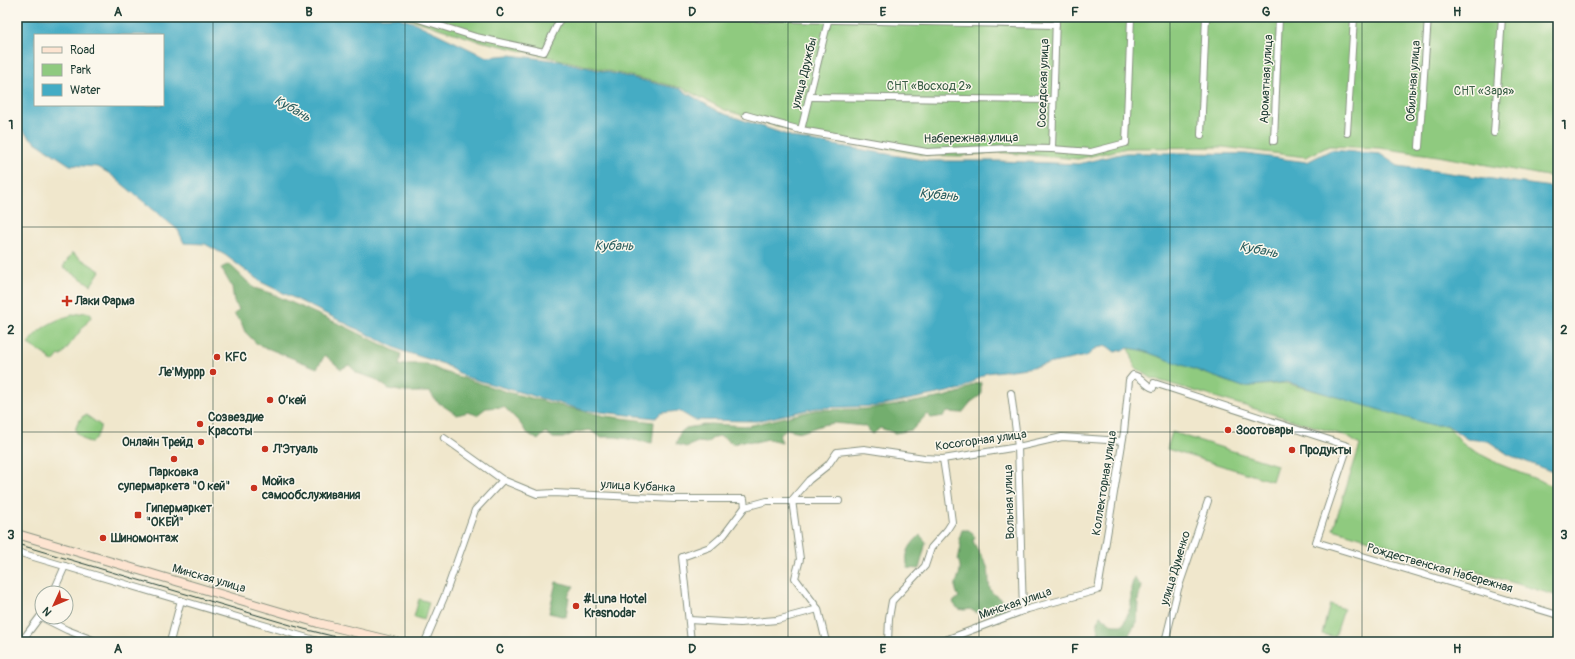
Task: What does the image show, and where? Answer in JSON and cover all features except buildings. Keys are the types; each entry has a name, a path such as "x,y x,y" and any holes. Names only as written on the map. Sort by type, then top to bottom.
{"main road":[{"name":"Минская улица","path":"17,534 303,618 396,642"}],"street":[{"path":"412,17 476,37 544,52 560,17"},
{"path":"704,17 1056,25"},
{"name":"Соседская улица","path":"1052,149 1056,17"},
{"name":"Набережная улица","path":"746,115 801,130 927,152 1010,148 1091,152 1126,143 1131,17"},
{"path":"1201,135 1206,17"},
{"name":"Ароматная улица","path":"1274,142 1279,17"},
{"path":"1347,133 1354,17"},
{"name":"Обильная улица","path":"1419,147 1428,17"},
{"path":"1494,133 1502,17"},
{"name":"улица Дружбы","path":"801,130 828,21"},
{"path":"810,97 1053,100"},
{"name":"Коллекторная улица","path":"1098,590 1122,441 1129,380 1133,375 1144,381 1148,387 1153,388 1154,383 1348,446 1316,542"},
{"name":"Вольная улица","path":"1010,393 1018,447 1023,611"},
{"name":"Косогорная улица","path":"792,500 809,480 828,465 837,452 864,449 924,458 943,459 1018,447 1062,437 1122,441"},
{"name":"улица Кубанка","path":"444,438 503,480 537,494 554,493 675,499 744,499 745,507"},
{"path":"888,642 888,618 892,601 925,566 931,548 952,522 943,459"},
{"path":"425,642 445,595 475,510 503,480"},
{"path":"792,500 800,559 795,578 818,609 826,642"},
{"path":"691,642 690,620 682,557 710,547 724,535 745,507 767,501 839,501"},
{"name":"улица Думенко","path":"1165,642 1178,589 1208,502"},
{"name":"Рождественская Набережная","path":"1316,542 1558,615"},
{"path":"17,552 320,642"},
{"path":"57,585 65,566"},
{"name":"Минская улица","path":"940,642 1023,611 1098,590"},
{"path":"170,642 181,600"},
{"path":"690,620 740,623 777,620 818,609"},
{"path":"21,642 34,624"},
{"path":"58,625 98,642"}],"green space":[{"path":"404,17 1558,17 1558,178 1438,156 1379,148 1329,146 1306,157 1223,147 1127,148 1078,159 998,152 960,156 925,155 798,132 725,110 682,88 476,40"},
{"path":"72,253 100,271 91,285 63,267"},
{"path":"229,264 254,288 270,293 346,327 401,354 399,366 407,364 427,364 441,371 507,392 605,416 654,422 652,443 616,437 600,437 590,430 577,432 563,438 553,438 546,432 538,440 526,432 520,423 504,407 486,408 477,415 468,412 457,415 436,401 430,392 405,392 389,389 375,379 357,373 349,365 341,369 325,355 317,368 257,344 245,332 241,322 234,314 239,309 234,302 232,287 221,268"},
{"path":"86,312 91,314 91,317 61,356 59,355 53,362 49,360 50,358 28,344 39,331 53,322"},
{"path":"1129,348 1141,350 1243,387 1285,383 1433,425 1447,425 1465,446 1499,464 1558,488 1558,596 1333,529 1360,445 1346,436 1151,378 1135,367"},
{"path":"981,382 981,395 971,402 962,413 947,412 944,416 931,418 927,414 912,430 895,433 880,428 873,434 864,426 834,423 822,425 802,432 786,429 779,435 782,442 768,439 755,442 743,441 733,444 720,436 707,443 698,442 686,447 676,444 680,433 686,428 710,424 748,426 816,410 866,409 891,406 943,397 961,392 972,385"},
{"path":"86,415 100,425 98,434 92,442 84,440 76,432 76,426 83,416"},
{"path":"1172,432 1277,465 1272,481 1167,449"},
{"path":"962,530 969,530 975,537 973,541 988,569 990,588 996,596 1002,599 1002,603 1007,608 1002,612 978,613 970,609 962,610 956,607 953,602 959,597 956,591 956,582 960,570 958,560 961,546 959,539"},
{"path":"920,535 926,542 919,569 908,568 908,550"},
{"path":"1134,578 1141,586 1138,600 1137,622 1129,634 1133,642 1112,642 1105,635 1099,635 1097,627 1100,615 1113,625 1123,625 1131,606 1131,588"},
{"path":"556,582 574,586 567,597 569,597 566,617 549,613"},
{"path":"419,599 429,602 424,620 414,617"},
{"path":"1330,604 1344,609 1335,637 1322,634"}],"water":[{"name":"Кубань","path":"17,17 397,17 415,23 486,57 510,55 559,61 680,89 719,112 799,139 928,161 998,161 1078,164 1125,153 1190,153 1246,154 1307,162 1331,150 1380,154 1398,166 1558,188 1558,474 1509,455 1488,441 1467,439 1447,425 1433,425 1403,417 1287,382 1243,387 1141,350 1129,348 1115,352 1107,346 1096,348 1087,356 1027,368 986,373 962,389 878,406 816,408 757,421 694,420 679,411 661,413 656,418 583,410 466,377 444,364 402,351 261,282 225,255 205,244 184,243 178,230 110,174 98,167 70,165 35,142 17,126"}],"tram line":[{"path":"17,544 304,629 356,642"}],"place":[{"name":"Лаки Фарма","path":"67,301"},
{"name":"KFC","path":"217,357"},
{"name":"Ле'Муррр","path":"213,372"},
{"name":"О’кей","path":"270,400"},
{"name":"Созвездие Красоты","path":"200,424"},
{"name":"Зоотовары","path":"1228,430"},
{"name":"Онлайн Трейд","path":"201,442"},
{"name":"Л'Этуаль","path":"265,449"},
{"name":"Продукты","path":"1292,450"},
{"name":"Парковка супермаркета \"О кей\"","path":"174,459"},
{"name":"Мойка самообслуживания","path":"254,488"},
{"name":"Гипермаркет \"ОКЕЙ\"","path":"138,515"},
{"name":"Шиномонтаж","path":"103,538"},
{"name":"#Luna Hotel Krasnodar","path":"576,606"}],"park label":[{"name":"СНТ «Восход 2»","path":"929,86"},
{"name":"СНТ «Заря»","path":"1484,91"}]}
